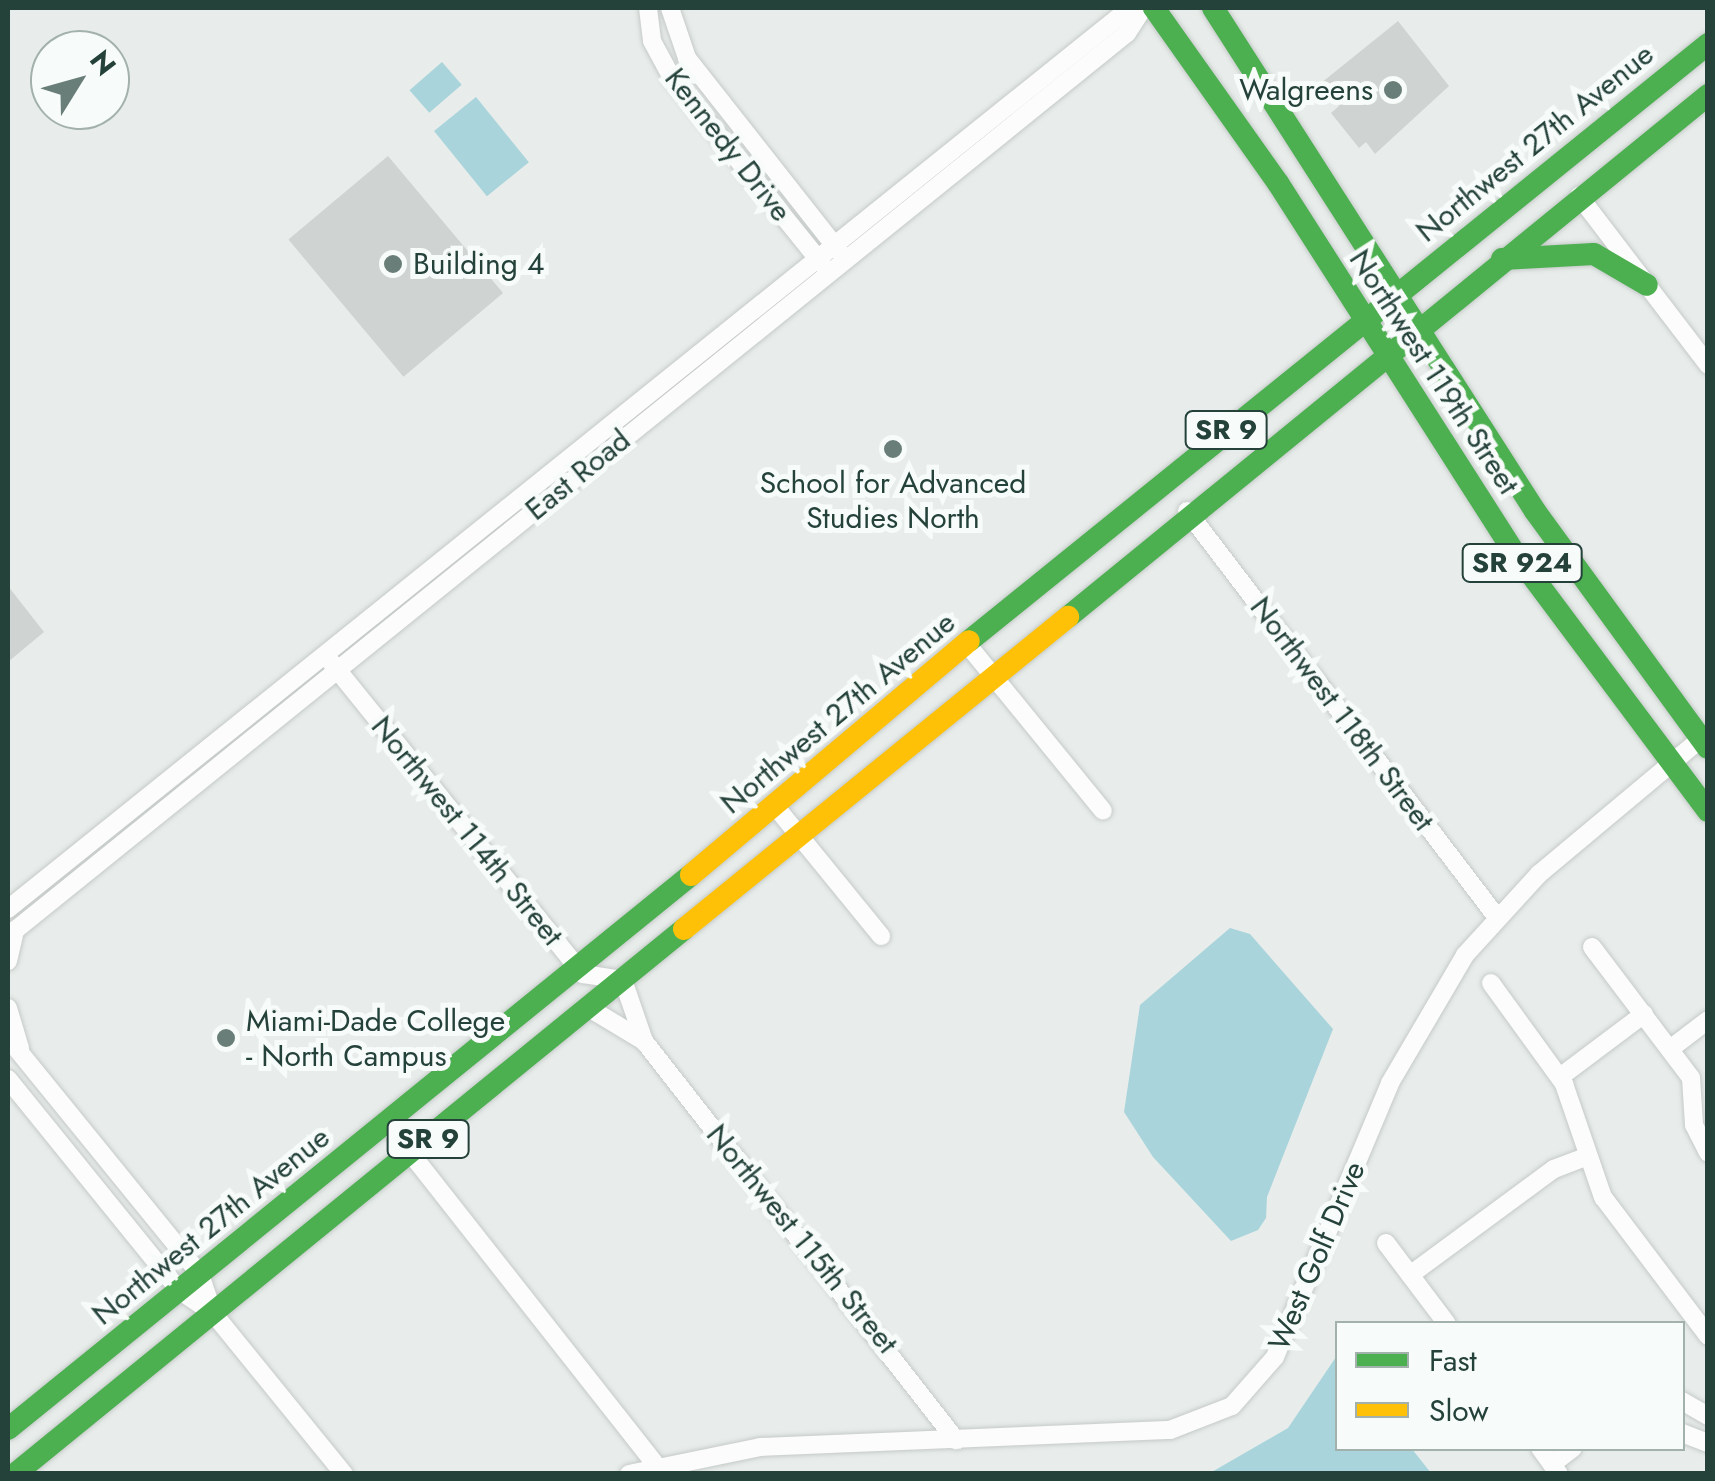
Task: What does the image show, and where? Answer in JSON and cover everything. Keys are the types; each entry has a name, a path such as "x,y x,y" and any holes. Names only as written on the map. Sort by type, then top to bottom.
{"main road":[{"name":"Northwest 119th Street","path":"1154,8 1538,586 1708,811"},
{"name":"Northwest 119th Street","path":"1213,8 1536,511 1705,740"},
{"name":"Northwest 27th Avenue","path":"8,1430 775,806 1363,319 1708,44"},
{"name":"SR 9","path":"15,1469 214,1314 801,839 1187,511 1708,95"},
{"path":"1501,260 1561,250 1594,254 1647,285"}],"street":[{"name":"Kennedy Drive","path":"648,8 652,41 672,78 829,272"},
{"name":"Kennedy Drive","path":"670,8 687,58 846,259"},
{"name":"East Road","path":"8,910 816,256 1130,8"},
{"name":"East Road","path":"11,933 1127,32 1143,8"},
{"path":"1579,196 1708,364"},
{"name":"Northwest 118th Street","path":"1187,511 1496,916"},
{"path":"967,644 1103,811"},
{"name":"Northwest 114th Street","path":"324,654 577,966 596,981 623,980"},
{"name":"West Golf Drive","path":"629,1474 655,1464 760,1447 1170,1430 1215,1416 1246,1396 1286,1336 1406,1050 1496,916 1705,740"},
{"path":"775,806 881,936"},
{"path":"8,961 11,933"},
{"path":"1592,947 1690,1078 1694,1125 1708,1154"},
{"name":"Northwest 115th Street","path":"623,980 644,1041 956,1440"},
{"path":"1491,984 1560,1077 1608,1204 1695,1329"},
{"path":"8,1008 22,1053"},
{"name":"Northwest 115th Street","path":"589,1008 644,1041"},
{"path":"1560,1077 1644,1014"},
{"path":"1670,1048 1708,1020"},
{"path":"8,1038 200,1274 214,1314"},
{"path":"8,1078 180,1290 214,1314 344,1474"},
{"path":"386,1122 655,1464"},
{"path":"1410,1275 1554,1169 1588,1156"},
{"path":"1386,1243 1444,1321"},
{"path":"1685,1403 1708,1416"}],"water":[{"path":"442,62 462,85 429,113 410,90"},
{"path":"476,97 529,162 487,196 434,131"},
{"path":"1230,928 1250,934 1333,1029 1267,1197 1266,1218 1258,1230 1231,1241 1153,1157 1124,1112 1140,1005"},
{"path":"1335,1358 1335,1451 1414,1451 1431,1473 1210,1473 1288,1428"}],"building":[{"name":"Walgreens","path":"1398,21 1449,86 1375,154 1366,142 1359,148 1331,113 1339,106 1321,83"},
{"name":"Building 4","path":"388,156 503,293 403,377 288,240"},
{"path":"8,586 44,632 8,662"}],"traffic: fast":[{"path":"1154,8 1278,183 1515,553 1708,811"},
{"path":"1213,8 1535,511 1708,748"},
{"path":"969,641 1708,44"},
{"path":"1068,617 1708,95"},
{"path":"1502,259 1594,254 1647,285"},
{"path":"8,1429 691,875"},
{"path":"15,1474 684,929"}],"traffic: slow":[{"path":"684,929 1068,617"},
{"path":"691,875 969,641"}],"place":[{"name":"Walgreens","path":"1393,90"},
{"name":"Building 4","path":"393,264"},
{"name":"School for Advanced Studies North","path":"893,449"},
{"name":"Miami-Dade College - North Campus","path":"226,1038"}]}
